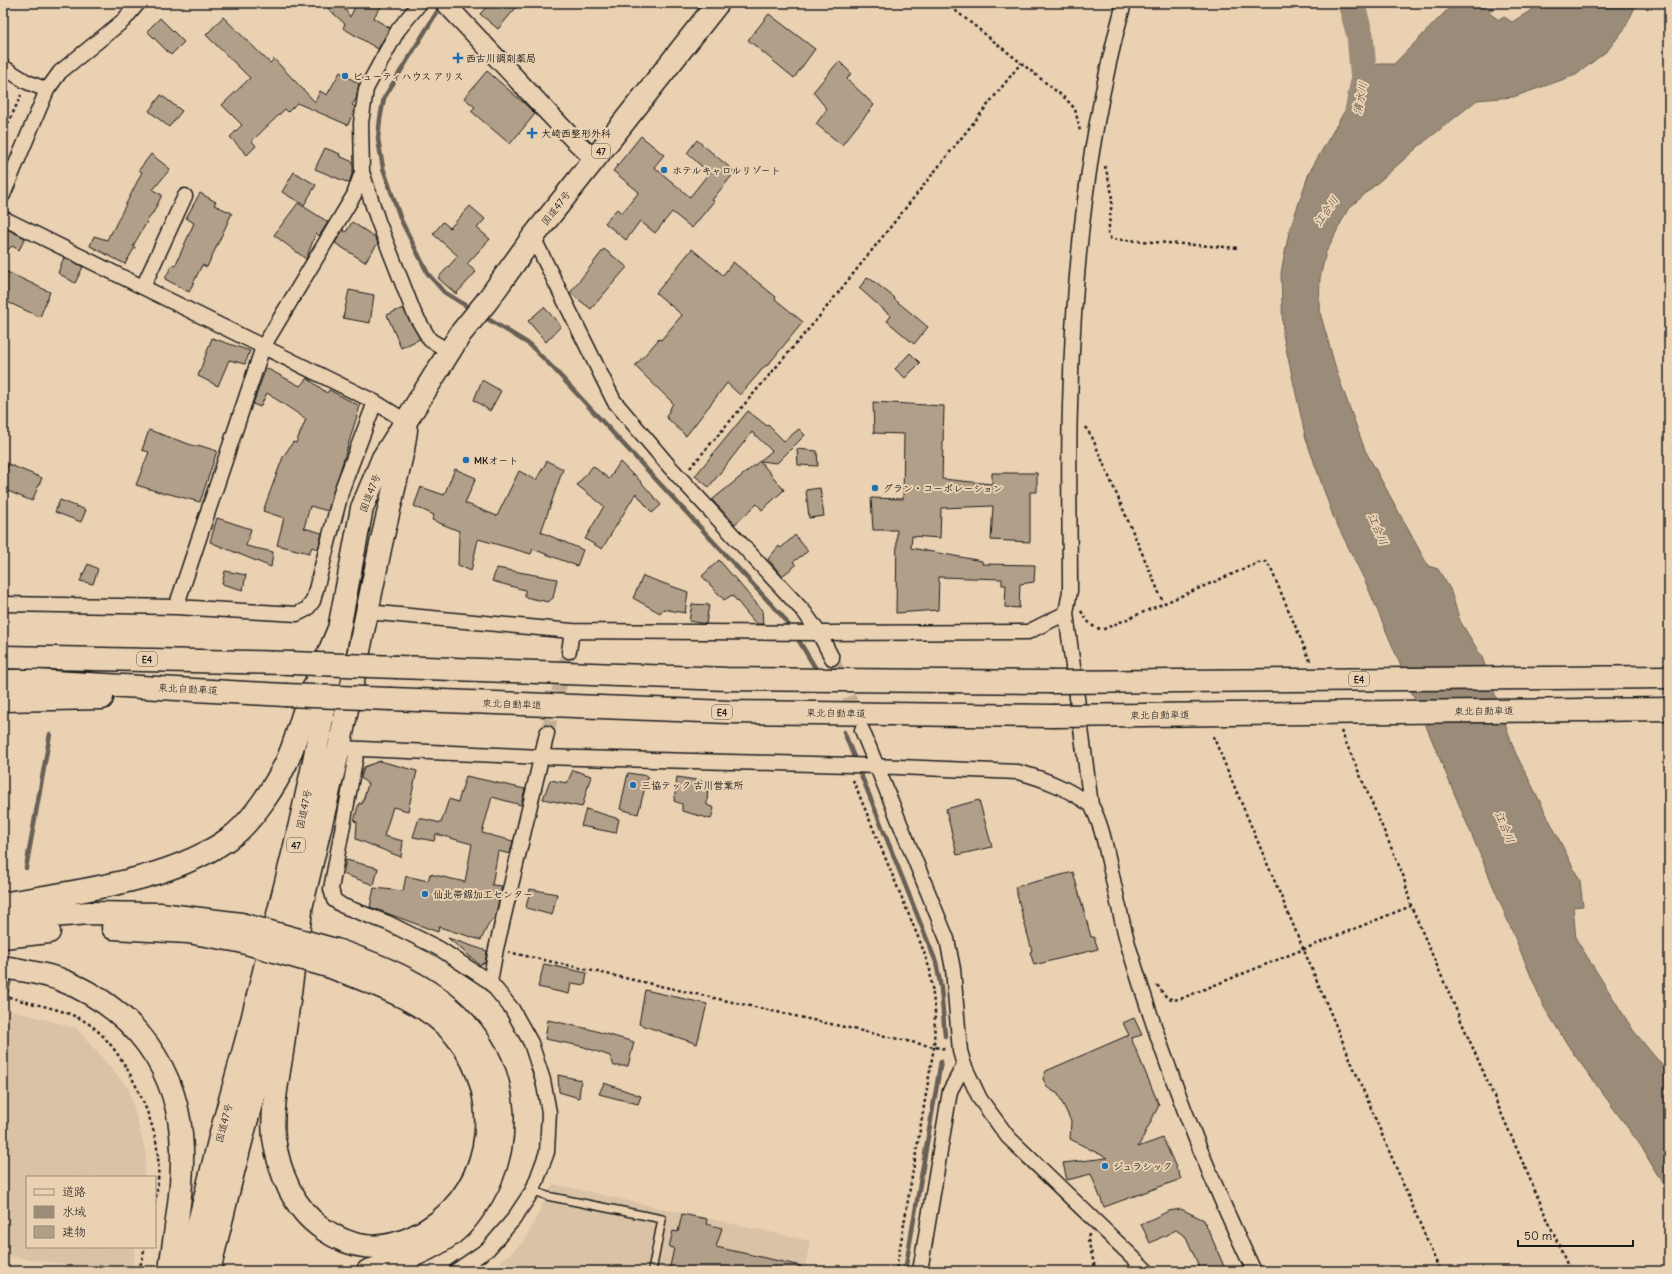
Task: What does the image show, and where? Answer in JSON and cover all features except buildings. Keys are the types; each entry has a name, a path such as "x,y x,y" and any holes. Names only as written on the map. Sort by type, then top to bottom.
{"highway":[{"name":"国道47号","path":"187,1271 221,1133 294,853 312,770 362,508 383,458 407,422 426,388 461,333 487,301 533,237 718,3"},
{"name":"国道47号","path":"209,1271 232,1176 301,911 348,749 367,612 403,450 407,422"},
{"path":"3,904 103,886 165,870 193,860 216,847 236,833 251,818 270,792 286,763 306,705 338,631"},
{"path":"3,649 68,657"},
{"name":"E4","path":"3,657 68,657 291,663 727,679 1049,682 1669,676"},
{"name":"東北自動車道","path":"3,681 35,681 285,695 729,712 1053,716 1669,709"},
{"path":"3,700 285,695"},
{"path":"301,911 275,1098 274,1136 280,1165 290,1191 301,1208 314,1223 333,1236 352,1244 374,1248 400,1243 420,1234 440,1222 457,1205 470,1186 479,1165 486,1137 487,1107 480,1080 470,1058 454,1035 414,1003 388,990 333,958"},
{"path":"3,920 89,913 160,914 240,933 333,958 366,960 423,988 447,1005 477,1038 489,1060 498,1084 503,1110 503,1134 498,1162 488,1186 471,1213 454,1233 425,1251 368,1271"},
{"path":"3,937 62,930 106,928 240,933"},
{"path":"3,967 33,972 59,979 87,992 111,1006 130,1023 147,1042 161,1065 172,1090 179,1120 182,1150 181,1179 170,1271"}],"street":[{"path":"3,195 47,90 60,72 124,20 138,3"},
{"path":"420,3 398,30 366,89 361,123 362,172 378,221 414,313 430,340 449,351"},
{"path":"446,3 575,141 594,159"},
{"path":"1124,3 1110,52 1095,127 1078,262 1072,340 1070,407 1070,591 1066,613 1091,805 1097,815 1103,836 1130,950 1157,1034 1198,1142 1238,1238 1254,1271"},
{"path":"3,67 27,82 47,90"},
{"path":"176,607 264,347 354,195 362,172"},
{"path":"143,287 185,196"},
{"path":"3,218 375,402 407,422"},
{"path":"533,237 614,401 681,479 805,613 819,633 832,658"},
{"path":"3,604 176,607 297,614 307,609 313,601 342,489 375,402"},
{"path":"367,612 572,631 819,633 1028,632 1066,613"},
{"path":"569,651 572,631"},
{"path":"862,730 860,766 947,939 953,969 960,1051 964,1065 980,1099 1008,1137 1147,1271"},
{"path":"490,982 496,949 547,733"},
{"path":"456,1271 488,1249 512,1220 533,1190 547,1152 549,1112 544,1086 531,1043 512,1009 490,982 440,949 388,923 343,906 334,900 331,888 348,749 541,757 1018,772 1043,778 1068,790 1091,805"},
{"path":"920,1271 950,1091 964,1065"}],"lane":[{"path":"533,1190 547,1196 662,1219 652,1271"}],"path":[{"path":"946,3 1066,99 1075,110 1079,124 1080,138"},
{"path":"681,479 818,318 1021,63"},
{"path":"3,135 27,82"},
{"path":"1104,162 1111,189 1112,200 1108,234 1111,239 1239,248"},
{"path":"1070,407 1092,437 1163,602"},
{"path":"1213,736 1440,1271"},
{"path":"860,766 930,970 935,1012 934,1047 896,1271"},
{"path":"1157,985 1171,1000 1180,999 1411,906 1570,1271"},
{"path":"496,949 934,1047 960,1051"},
{"path":"3,995 71,1014 88,1023 111,1045 138,1092 153,1127 159,1169 156,1194"},
{"path":"1094,1220 1088,1240 1096,1271"},
{"path":"139,1271 145,1248"}],"shaded area":[{"path":"3,1008 76,1028 129,1089 146,1154 144,1176 26,1176 26,1248 135,1248 132,1271 118,1271 3,1256"},
{"path":"553,1184 810,1241 804,1271 491,1271 525,1240"}],"water":[{"name":"江合川","path":"1454,3 1500,3 1489,13 1499,20 1504,17 1512,22 1543,3 1637,3 1625,28 1608,50 1576,75 1513,97 1477,100 1419,146 1348,209 1326,252 1320,278 1319,309 1338,376 1365,450 1428,566 1438,569 1450,589 1460,621 1482,657 1515,752 1580,881 1583,906 1573,907 1576,939 1633,1030 1669,1074 1669,1195 1641,1146 1571,1050 1544,1007 1366,583 1333,516 1306,439 1283,335 1281,273 1289,232 1309,173 1347,107 1357,82 1377,64 1394,64"}],"waterway":[{"name":"清水川","path":"1351,3 1360,35 1364,81 1358,111"},
{"path":"440,4 437,12 384,98 378,139 383,168 401,220 428,274 444,292 473,310"},
{"path":"483,316 529,344 554,369 783,617 792,630"},
{"path":"796,636 816,669"},
{"path":"844,732 936,962 941,988 945,1036"},
{"path":"26,868 50,734"},
{"path":"3,1005 11,977"},
{"path":"905,1271 941,1061"}],"tunnel":[{"path":"547,733 569,651"},
{"path":"832,658 858,719"}],"place":[{"name":"西古川調剤薬局","path":"458,58"},
{"name":"ビューティハウス アリス","path":"345,76"},
{"name":"大崎西整形外科","path":"532,133"},
{"name":"ホテルキャロルリゾート","path":"664,170"},
{"name":"MKオート","path":"466,460"},
{"name":"グラン・コーポレーション","path":"875,488"},
{"name":"三協テック 古川営業所","path":"633,785"},
{"name":"仙北帯鋸加工センター","path":"425,894"},
{"name":"ジュラシック","path":"1105,1166"}]}
